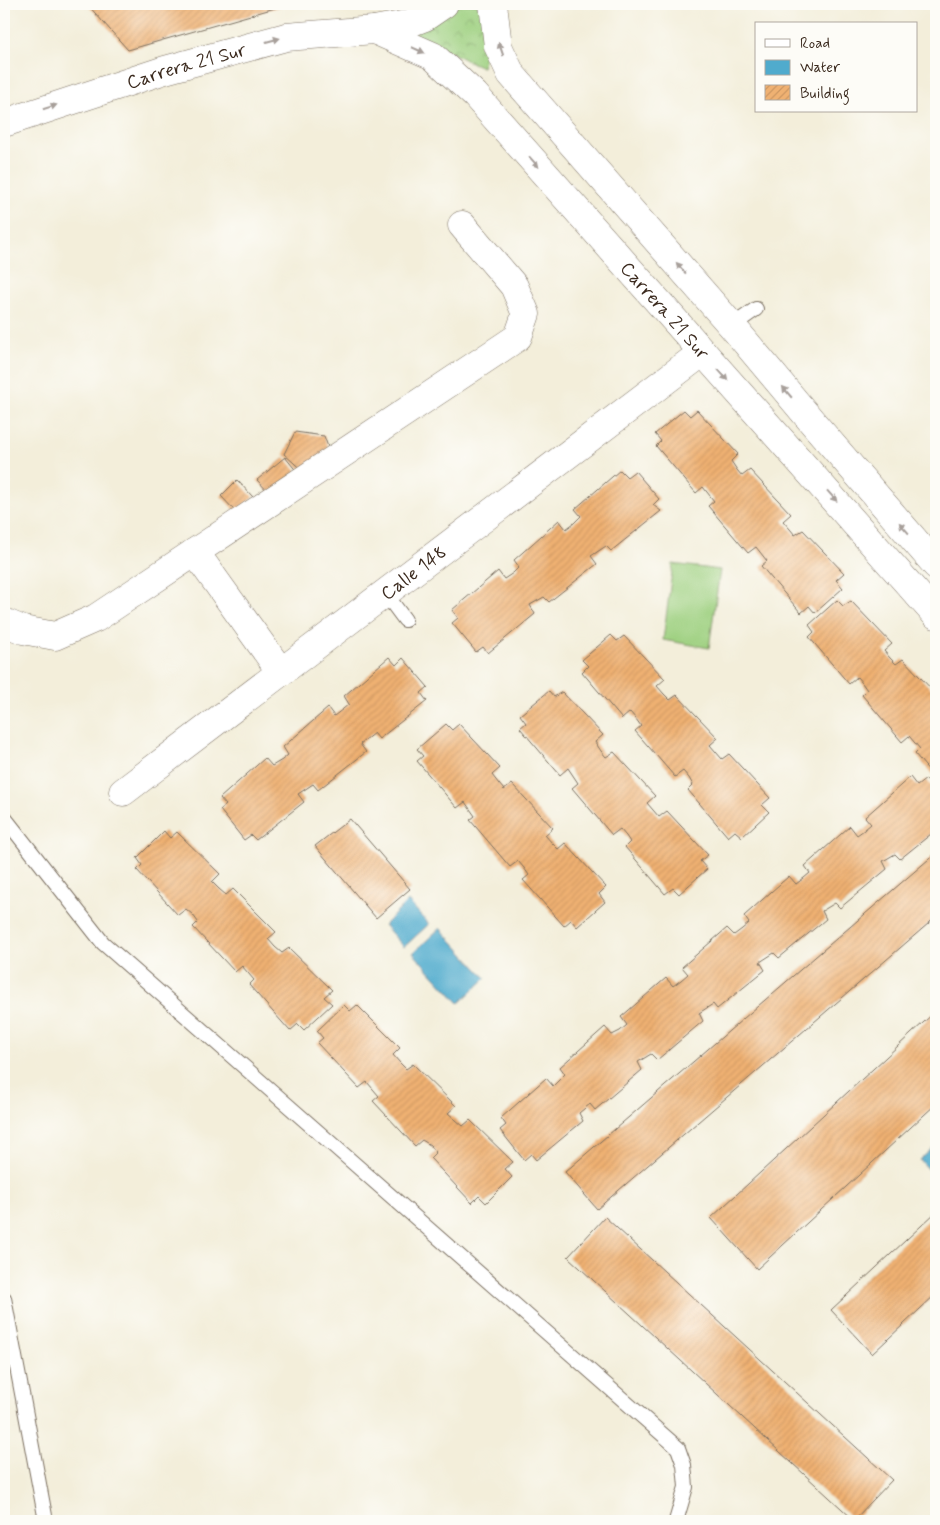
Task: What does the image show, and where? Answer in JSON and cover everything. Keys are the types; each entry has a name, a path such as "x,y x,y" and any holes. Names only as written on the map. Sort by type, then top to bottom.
{"street":[{"name":"Carrera 21 Sur","path":"4,123 165,70 286,37 374,30 407,24 425,17 444,4"},
{"name":"Carrera 21 Sur","path":"493,4 498,46 511,74 732,326 936,565"},
{"name":"Carrera 21 Sur","path":"374,30 433,56 475,95 936,615"},
{"path":"475,95 511,74"},
{"path":"4,622 23,630 55,636 96,618 518,337 526,314 514,286 462,225"},
{"name":"Calle 148","path":"122,792 703,352"},
{"path":"790,450 814,424"},
{"path":"195,552 280,672"}],"lane":[{"path":"732,326 756,309"},
{"path":"385,593 405,620"},
{"path":"4,817 104,943 678,1448 684,1465 686,1487 676,1521"},
{"path":"4,1298 46,1521"}],"green space":[{"path":"457,4 480,4 488,47 482,67 412,33"},
{"path":"673,564 720,570 709,648 663,640"}],"water":[{"path":"408,901 429,924 404,947 384,925"},
{"path":"440,928 486,978 459,1003 413,953"},
{"path":"936,1145 936,1177 920,1160"}],"building":[{"path":"87,4 289,4 128,50"},
{"path":"684,410 690,416 697,410 738,454 731,461 742,476 750,470 791,514 783,521 795,535 803,530 844,573 836,580 843,588 815,613 809,606 801,613 761,566 767,561 756,547 748,553 708,506 714,501 703,487 696,493 656,446 661,441 655,434"},
{"path":"295,432 324,436 331,455 305,473 284,454"},
{"path":"285,457 298,473 272,496 257,480"},
{"path":"620,470 627,477 635,471 659,499 653,505 661,511 611,551 606,546 591,556 597,564 549,602 544,597 530,605 535,614 488,653 483,647 476,652 452,623 458,618 452,610 498,571 504,579 513,573 519,567 514,560 559,520 566,529 574,523 581,516 575,509"},
{"path":"237,480 253,497 236,512 221,496"},
{"path":"837,600 843,606 851,601 892,644 884,651 890,658 896,664 903,659 936,694 936,779 915,754 920,749 909,736 902,742 862,695 867,690 857,677 849,684 809,637 814,632 809,625"},
{"path":"611,635 617,641 624,636 665,679 657,686 664,694 670,700 677,695 718,738 710,745 722,759 729,754 770,798 762,805 769,812 742,837 735,831 728,837 688,790 693,785 683,771 675,777 635,731 641,726 630,712 622,719 582,672 588,666 582,660"},
{"path":"389,657 396,665 403,658 428,687 421,693 427,701 379,739 374,733 360,744 366,752 318,790 313,784 298,794 304,802 256,840 251,835 244,840 220,810 226,805 220,798 265,758 272,766 288,755 283,747 328,708 334,716 349,704 344,696"},
{"path":"549,691 554,697 562,692 603,735 595,742 601,751 606,757 614,752 655,796 647,803 659,817 667,811 708,855 700,861 707,869 679,894 673,888 665,894 625,847 630,842 620,829 612,835 572,788 578,783 568,768 560,775 520,728 526,723 520,715"},
{"path":"446,724 452,730 459,724 500,768 492,775 504,790 512,784 553,828 545,835 552,843 558,849 565,843 606,887 599,894 605,902 577,927 571,920 564,926 523,880 529,875 518,861 510,867 470,820 475,816 465,802 457,808 417,761 423,756 417,749"},
{"path":"910,777 917,786 926,779 936,792 936,830 900,859 895,854 883,861 887,869 840,908 835,903 822,911 826,919 779,958 774,953 760,962 765,970 717,1009 713,1004 699,1013 703,1021 657,1060 651,1054 638,1062 642,1070 595,1110 590,1104 579,1113 583,1121 536,1160 531,1154 524,1160 500,1130 506,1125 501,1118 546,1078 553,1086 565,1074 560,1067 605,1027 612,1035 620,1031 627,1025 621,1017 666,978 673,986 681,980 688,974 682,967 727,928 734,935 742,929 749,923 744,916 789,876 796,884 810,873 805,866 850,826 857,835 864,830 871,824 865,817"},
{"path":"350,819 410,889 376,918 315,846"},
{"path":"164,831 170,838 177,832 220,874 212,882 226,895 233,889 276,932 268,939 275,947 282,953 289,948 332,990 324,997 332,1004 304,1030 298,1024 290,1031 249,985 254,980 242,966 235,972 193,927 198,922 193,915 186,909 178,915 137,870 142,865 137,858"},
{"path":"936,853 936,917 597,1209 565,1172"},
{"path":"344,1005 350,1011 357,1005 400,1048 393,1055 400,1063 406,1069 413,1064 456,1106 448,1113 463,1126 470,1120 513,1162 505,1169 512,1177 486,1203 479,1196 472,1203 430,1158 436,1152 430,1145 422,1140 415,1146 373,1101 379,1096 367,1082 359,1088 317,1043 323,1038 317,1031"},
{"path":"936,1011 936,1104 757,1269 711,1218"},
{"path":"936,1212 936,1294 872,1354 831,1310"},
{"path":"605,1217 892,1480 854,1520 568,1257"}]}
